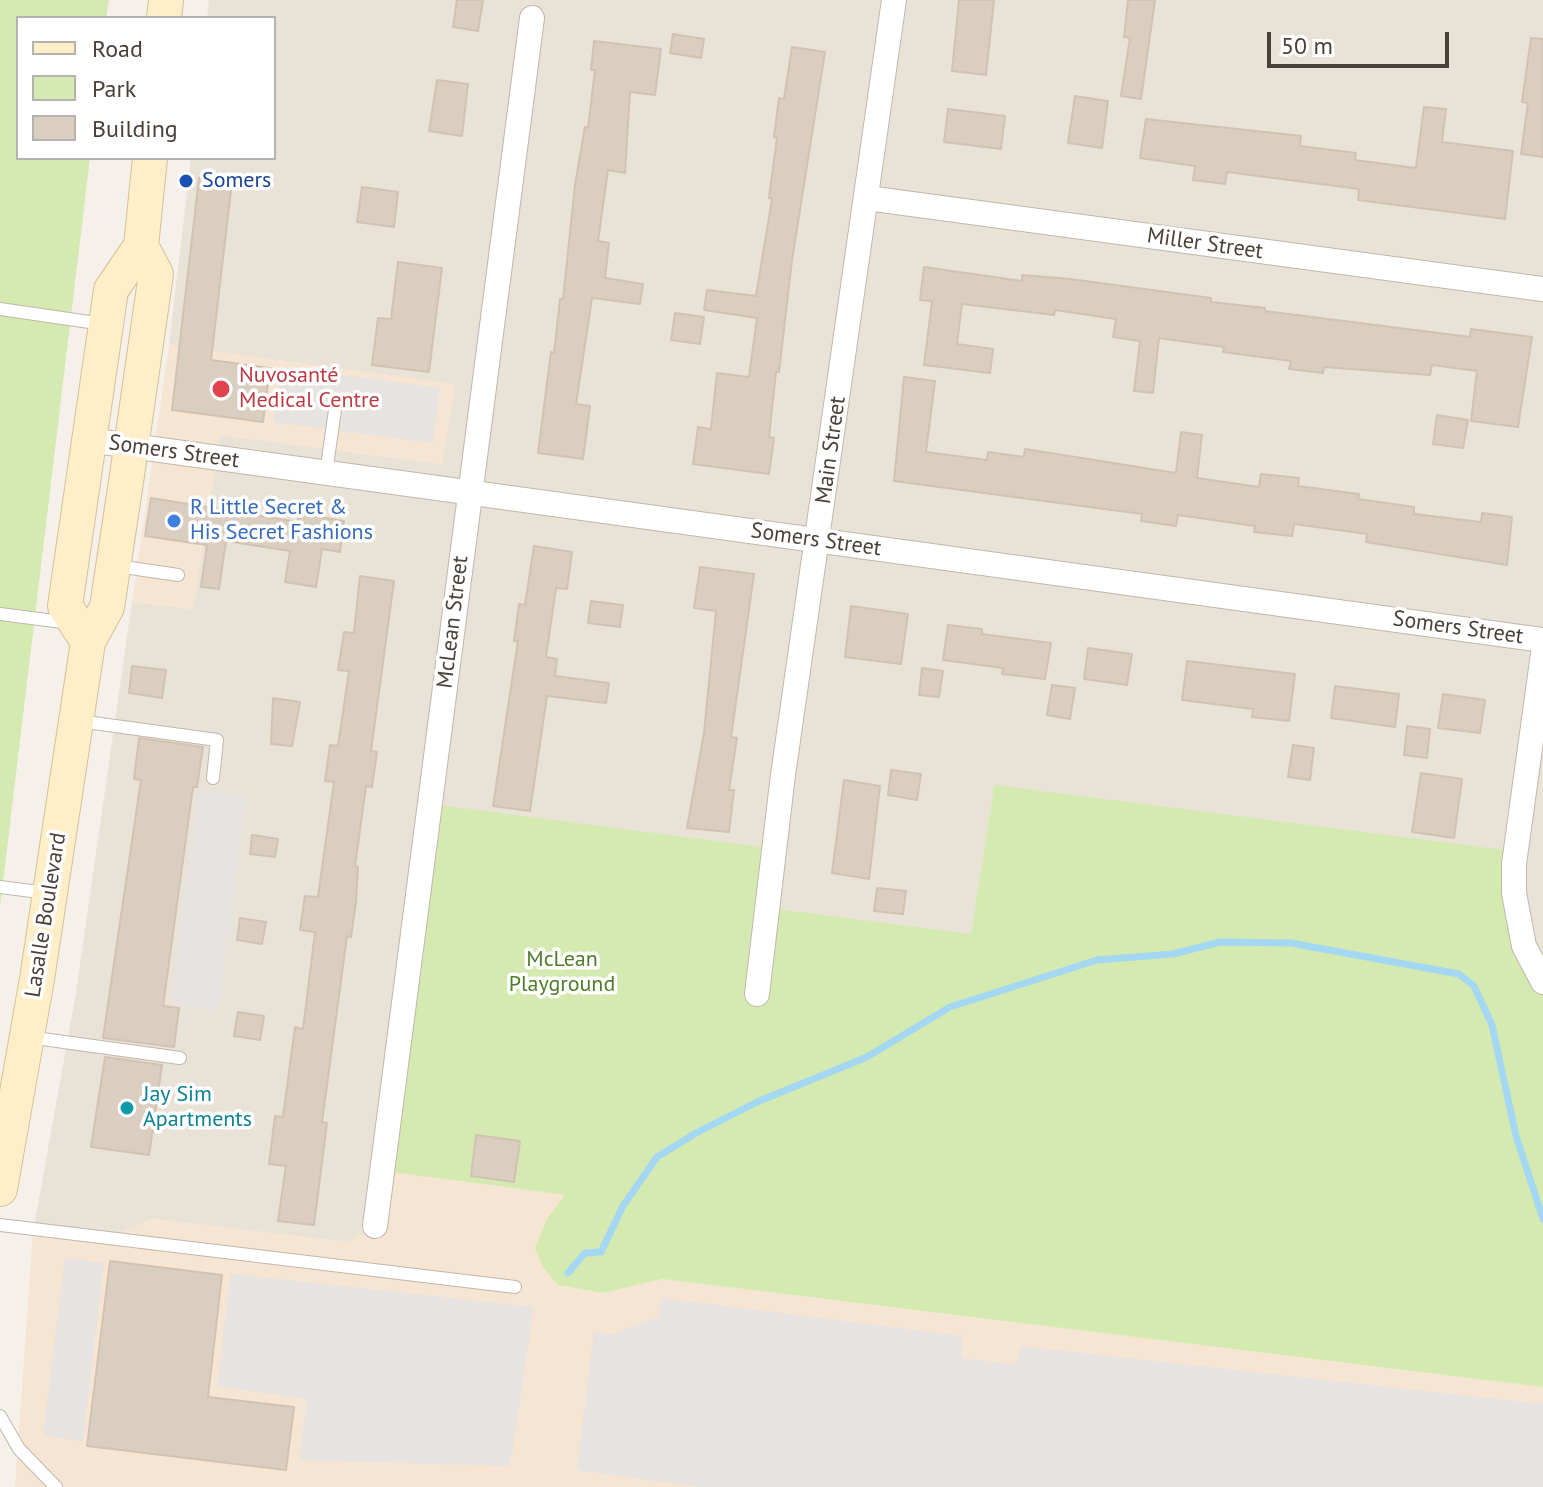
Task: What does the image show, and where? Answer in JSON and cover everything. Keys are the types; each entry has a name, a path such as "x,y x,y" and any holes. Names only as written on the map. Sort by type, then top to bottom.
{"main road":[{"name":"Lasalle Boulevard","path":"0,1189 76,721 82,633 65,606 88,440 111,290 141,246 150,160"},
{"name":"Lasalle Boulevard","path":"82,633 107,607 114,566 156,274 141,246"}],"street":[{"name":"Main Street","path":"757,994 783,775 894,0"},
{"name":"McLean Street","path":"375,1226 532,18"},
{"name":"Miller Street","path":"867,198 1543,289"},
{"name":"Somers Street","path":"88,440 1543,640"},
{"path":"1543,654 1514,864 1514,893 1524,946 1543,982"}],"lane":[{"path":"0,309 106,324"},
{"path":"326,473 336,403"},
{"path":"114,566 178,575"},
{"path":"0,614 82,633"},
{"path":"76,721 217,740 213,778"},
{"path":"0,887 50,894"},
{"path":"27,1036 180,1058"},
{"path":"0,1225 515,1287"},
{"path":"0,1416 19,1449 56,1487"}],"shaded area":[{"path":"209,0 1543,0 1543,989 994,785 971,935 769,908 377,1227 347,1242 153,1219 101,1240 33,1232 76,993 132,602 193,609 220,435 442,464 455,385 169,345 191,160 276,160 276,16 207,16"},
{"path":"169,345 455,384 442,464 220,435 193,609 132,602"},
{"path":"281,367 440,388 433,443 273,422"},
{"path":"199,791 246,796 218,1010 172,1004"},
{"path":"385,1171 565,1195 547,1219 544,1269 558,1285 603,1293 662,1279 1543,1387 1543,1487 15,1487 33,1232 101,1240 153,1219 347,1242 377,1227"},
{"path":"65,1258 104,1263 83,1441 43,1436"},
{"path":"231,1274 534,1307 510,1466 299,1460 307,1399 217,1386"},
{"path":"661,1298 963,1336 962,1358 1017,1365 1020,1346 1543,1404 1543,1487 700,1487 577,1470 594,1331 612,1334 659,1317"}],"green space":[{"path":"0,0 109,0 106,16 16,16 16,160 90,160 0,907"},
{"name":"McLean Playground","path":"994,785 1513,851 1543,989 1543,1387 662,1279 603,1293 558,1285 544,1269 535,1248 547,1219 565,1195 385,1171 431,804 777,849 769,908 971,934"}],"building":[{"path":"457,0 483,0 478,31 453,27"},
{"path":"959,0 994,0 986,75 952,71"},
{"path":"1128,0 1155,0 1141,99 1121,96 1130,38 1124,37"},
{"path":"673,34 704,39 701,58 670,53"},
{"path":"1531,38 1543,39 1543,157 1521,154 1528,103 1522,102"},
{"path":"594,41 661,49 655,95 630,92 625,173 608,170 598,241 609,243 605,278 643,284 640,304 592,298 576,404 590,406 583,459 538,453 551,352 554,353 560,299 563,299 575,185 585,127 588,128 595,70 591,70"},
{"path":"792,47 825,52 792,260 779,372 776,372 769,437 774,438 769,474 693,464 698,427 711,429 717,373 749,377 757,318 704,310 707,290 756,296 772,199 769,198 779,98 784,99"},
{"path":"437,80 468,84 462,136 429,131"},
{"path":"1075,96 1108,101 1102,148 1068,143"},
{"path":"1424,107 1446,109 1442,142 1513,151 1505,219 1358,200 1359,189 1227,172 1225,184 1193,180 1195,166 1140,158 1146,119 1301,136 1300,146 1356,153 1355,160 1416,168"},
{"path":"948,109 1005,116 1001,149 944,142"},
{"path":"199,178 232,182 211,360 270,368 263,422 172,410"},
{"path":"362,187 398,192 394,227 357,222"},
{"path":"398,262 442,268 429,372 372,365 378,318 391,319"},
{"path":"924,267 1022,281 1022,275 1070,279 1211,298 1211,302 1265,308 1265,311 1470,337 1471,329 1532,337 1518,427 1471,421 1477,371 1432,365 1430,375 1324,367 1323,373 1289,369 1291,361 1223,352 1224,347 1159,338 1153,393 1134,391 1140,341 1113,337 1116,319 1055,310 1054,315 962,304 957,344 993,349 990,373 924,365 932,301 920,300"},
{"path":"675,313 704,317 700,344 671,340"},
{"path":"904,377 935,381 926,452 987,460 988,452 1024,457 1025,449 1176,473 1181,432 1202,435 1197,478 1259,487 1261,474 1299,478 1298,486 1359,494 1358,499 1414,507 1414,514 1481,522 1482,513 1512,517 1507,565 1366,542 1367,534 1294,524 1292,536 1254,532 1255,526 1178,515 1176,526 1141,521 1142,514 894,481"},
{"path":"1437,415 1468,420 1463,448 1433,444"},
{"path":"151,498 298,522 299,514 344,521 340,552 322,549 316,587 285,582 290,551 226,541 219,589 201,587 207,545 145,536"},
{"path":"534,546 572,552 567,589 556,588 546,657 557,659 555,676 609,683 606,703 547,696 530,811 493,806 518,641 514,641 519,604 525,605"},
{"path":"700,567 754,574 731,737 737,738 729,790 734,790 729,832 687,828 704,733 716,611 694,608"},
{"path":"360,576 394,581 371,751 377,752 372,787 366,786 355,866 358,867 356,902 351,937 347,936 322,1122 327,1123 314,1225 278,1221 286,1166 269,1164 275,1116 283,1117 295,1027 303,1029 315,932 300,930 305,896 318,897 334,782 325,781 330,745 338,746 349,671 338,670 344,632 354,633"},
{"path":"591,601 623,605 620,627 588,623"},
{"path":"851,606 908,614 901,664 845,657"},
{"path":"948,625 982,629 982,634 1051,643 1045,679 1002,674 1003,668 943,660"},
{"path":"1088,648 1132,654 1127,685 1084,679"},
{"path":"1187,661 1295,674 1289,721 1252,717 1253,709 1182,700"},
{"path":"132,666 166,670 162,698 129,693"},
{"path":"922,668 943,671 939,697 919,695"},
{"path":"1052,685 1075,688 1070,719 1047,715"},
{"path":"1335,686 1399,694 1395,727 1331,718"},
{"path":"1443,694 1485,700 1480,733 1438,728"},
{"path":"273,698 300,702 292,746 271,744"},
{"path":"1407,726 1430,729 1427,758 1404,755"},
{"path":"139,738 203,747 197,787 193,787 163,1006 179,1008 174,1047 103,1038 141,780 134,779"},
{"path":"1293,745 1314,748 1310,780 1288,777"},
{"path":"891,770 921,774 917,800 888,795"},
{"path":"1421,773 1462,779 1454,838 1412,832"},
{"path":"844,780 880,786 869,879 832,873"},
{"path":"252,835 278,839 275,857 250,854"},
{"path":"877,888 906,891 903,914 874,911"},
{"path":"240,918 266,922 262,944 237,940"},
{"path":"238,1012 264,1016 260,1040 234,1036"},
{"name":"Jay Sim Apartments","path":"105,1057 162,1065 149,1155 91,1147"},
{"path":"476,1135 520,1141 514,1182 471,1176"},
{"path":"110,1261 222,1275 208,1397 294,1407 286,1470 87,1446"}],"waterway":[{"path":"568,1273 585,1253 601,1252 623,1206 657,1157 757,1102 867,1057 950,1007 1097,960 1173,954 1220,942 1291,943 1459,974 1474,986 1492,1025 1516,1136 1543,1219"}],"place":[{"name":"Somers","path":"186,181"},
{"name":"Nuvosanté Medical Centre","path":"221,389"},
{"name":"R Little Secret & His Secret Fashions","path":"174,521"},
{"name":"Jay Sim Apartments","path":"127,1108"}]}
